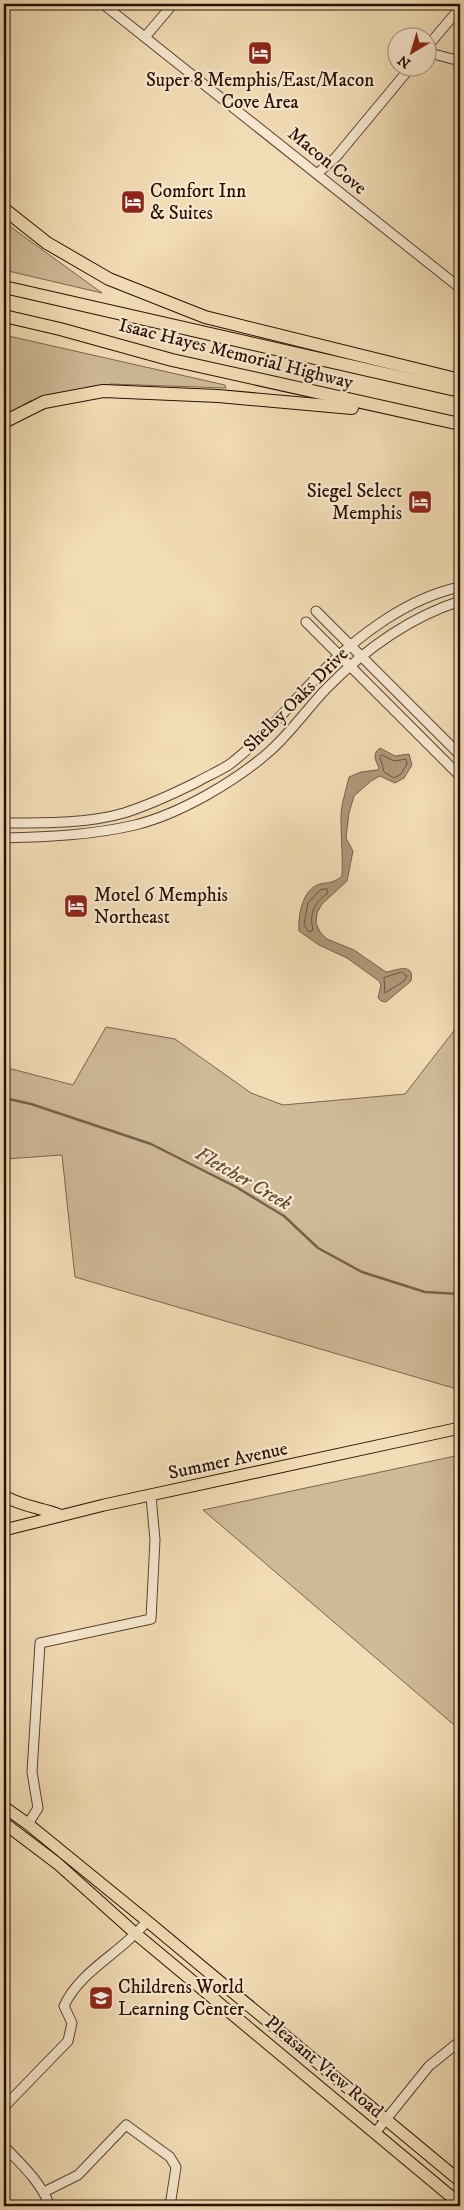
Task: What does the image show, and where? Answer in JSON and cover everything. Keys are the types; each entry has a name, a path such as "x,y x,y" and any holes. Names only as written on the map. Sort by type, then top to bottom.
{"highway":[{"path":"4,209 47,243 109,279 205,318 460,380"},
{"name":"Isaac Hayes Memorial Highway","path":"4,287 460,391"},
{"name":"Isaac Hayes Memorial Highway","path":"4,316 60,329 172,360 460,424"},
{"path":"4,422 44,402 103,391 218,396 401,412"}],"main road":[{"name":"Summer Avenue","path":"4,1530 60,1515 460,1428"},
{"path":"4,1496 16,1503 40,1507 60,1515"},
{"name":"Pleasant View Road","path":"4,1800 8,1810 28,1824 460,2181"},
{"name":"Pleasant View Road","path":"4,1823 58,1864 136,1934 460,2204"},
{"path":"259,2036 269,2023"}],"street":[{"name":"Macon Cove","path":"103,4 460,288"},
{"path":"145,37 173,4"},
{"path":"436,36 460,8"},
{"path":"436,55 460,61"},
{"path":"318,174 336,156 402,78"},
{"name":"Shelby Oaks Drive","path":"4,823 62,822 123,813 168,797 229,765 265,732 351,645 417,602 460,587"},
{"name":"Shelby Oaks Drive","path":"4,838 114,830 138,824 177,809 249,768 272,749 326,690 351,666 402,626 436,609 460,601"},
{"path":"316,611 460,755"},
{"path":"306,622 460,776"},
{"path":"28,1824 38,1808 32,1772 40,1643 151,1619 155,1540 151,1496"},
{"path":"4,2107 68,2041 72,2023 64,2006 70,1991 136,1934 146,1921"},
{"path":"375,2133 429,2066 460,2041"},
{"path":"44,2192 78,2176 126,2125 170,2157 176,2167 170,2206"},
{"path":"4,2146 34,2177 44,2192 50,2206"}],"shaded area":[{"path":"4,222 102,293 4,270"},
{"path":"4,335 225,385 226,388 111,384 30,401 4,417"},
{"path":"460,1023 460,1390 75,1277 62,1155 4,1159 4,1067 73,1085 106,1027 175,1039 251,1093 283,1105 405,1094"},
{"path":"460,1455 460,1730 203,1510"}],"water":[{"path":"380,748 395,756 409,754 412,765 404,778 395,783 380,776 371,781 354,796 349,813 346,838 353,851 347,881 322,904 317,913 316,923 320,932 327,939 354,950 386,972 403,969 410,971 411,981 386,1002 378,998 381,985 379,981 347,958 319,945 299,931 300,911 309,891 320,884 334,881 342,876 341,816 349,777 361,772 377,770 379,768 375,755"}],"waterway":[{"name":"Fletcher Creek","path":"4,1098 31,1104 151,1144 236,1187 284,1216 318,1248 362,1272 425,1292 460,1294"}],"place":[{"name":"Super 8 Memphis/East/Macon Cove Area","path":"260,53"},
{"name":"Comfort Inn & Suites","path":"133,202"},
{"name":"Siegel Select Memphis","path":"420,502"},
{"name":"Motel 6 Memphis Northeast","path":"76,906"},
{"name":"Childrens World Learning Center","path":"101,1998"}]}
